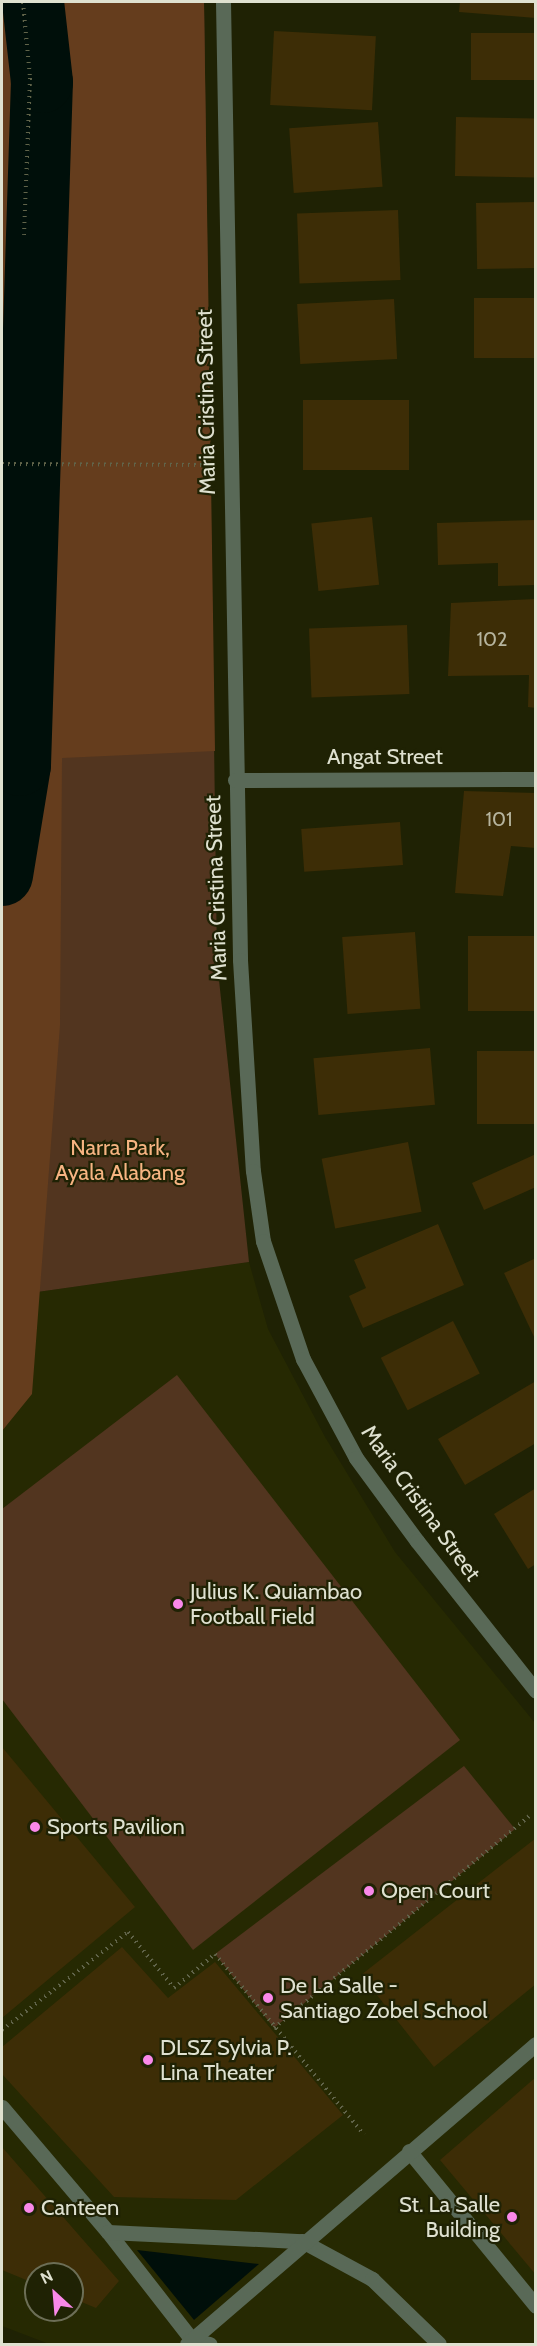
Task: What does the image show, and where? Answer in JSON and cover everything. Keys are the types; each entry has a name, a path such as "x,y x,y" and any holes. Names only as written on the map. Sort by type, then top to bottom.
{"street":[{"name":"Maria Cristina Street","path":"223,2 235,780 240,960 253,1171 274,1278 303,1359 356,1458 417,1541 536,1691"},
{"name":"Angat Street","path":"235,780 536,779"},
{"path":"189,2342 302,2241 536,2044"},
{"path":"2,2107 108,2232 189,2342 210,2344"},
{"path":"409,2151 536,2306"},
{"path":"108,2232 302,2241 372,2279 439,2344"}],"path":[{"path":"23,2 30,78 24,235"},
{"path":"2,464 230,465"},
{"path":"274,2028 531,1815"},
{"path":"2,2030 128,1932 174,1988 215,1954 364,2135"}],"shaded area":[{"name":"Narra Park, Ayala Alabang","path":"2,2 204,2 215,751 62,758 60,1025 32,1394 2,1431"},
{"name":"De La Salle - Santiago Zobel School","path":"249,1262 268,1329 325,1437 395,1552 535,1723 535,2344 49,2344 2,2326 2,1297"},
{"path":"137,2250 259,2264 194,2320"}],"green space":[{"name":"Narra Park, Ayala Alabang","path":"2,2 204,2 217,961 249,1262 2,1297"},
{"name":"Julius K. Quiambao Football Field","path":"177,1375 460,1740 193,1950 2,1699 2,1509"},
{"name":"Open Court","path":"464,1766 515,1829 274,2028 215,1954"}],"building":[{"path":"460,2 536,2 536,18 459,12"},
{"path":"274,31 376,36 372,110 270,105"},
{"path":"471,33 536,33 536,80 471,80"},
{"path":"456,117 536,118 535,177 455,176"},
{"path":"378,122 383,187 294,193 289,128"},
{"path":"535,202 536,268 477,269 476,203"},
{"path":"398,210 400,280 300,283 297,214"},
{"path":"474,298 536,298 536,358 474,358"},
{"path":"394,299 397,359 300,364 297,304"},
{"path":"303,400 409,400 409,470 303,470"},
{"path":"372,517 379,585 318,591 311,523"},
{"path":"536,520 536,585 498,586 498,563 438,565 437,523"},
{"path":"536,599 536,708 528,707 529,675 448,676 451,603"},
{"path":"407,625 409,694 311,697 309,628"},
{"path":"464,791 536,793 536,848 511,846 503,896 455,893"},
{"path":"400,822 403,865 304,872 301,829"},
{"path":"415,932 420,1009 348,1014 342,937"},
{"path":"468,936 536,936 536,1011 468,1011"},
{"path":"430,1048 435,1105 318,1115 313,1058"},
{"path":"477,1051 536,1051 536,1124 477,1124"},
{"path":"408,1142 422,1212 335,1228 322,1159"},
{"path":"536,1154 536,1187 484,1210 472,1183"},
{"path":"438,1224 464,1285 363,1328 349,1296 366,1288 354,1260"},
{"path":"536,1258 536,1341 504,1273"},
{"path":"453,1321 480,1374 408,1410 381,1358"},
{"path":"536,1381 536,1443 465,1485 438,1439"},
{"path":"536,1488 536,1564 528,1569 494,1514"},
{"name":"Sports Pavilion","path":"2,1747 135,1907 2,2018"},
{"path":"536,1838 536,1984 434,2067 361,1975"},
{"name":"DLSZ Sylvia P. Lina Theater","path":"122,1947 168,1998 215,1962 343,2115 236,2200 114,2197 2,2074 2,2047"},
{"name":"St. La Salle Building","path":"536,2077 536,2275 440,2160"},
{"name":"Canteen","path":"2,2147 119,2281 96,2308 84,2303 84,2262 24,2262 24,2279 2,2270"}],"waterway":[{"path":"2,875 20,765 42,82 33,2"}],"place":[{"name":"Julius K. Quiambao Football Field","path":"178,1604"},
{"name":"Sports Pavilion","path":"35,1827"},
{"name":"Open Court","path":"369,1891"},
{"name":"De La Salle - Santiago Zobel School","path":"268,1998"},
{"name":"DLSZ Sylvia P. Lina Theater","path":"148,2060"},
{"name":"Canteen","path":"29,2208"},
{"name":"St. La Salle Building","path":"512,2217"}]}
